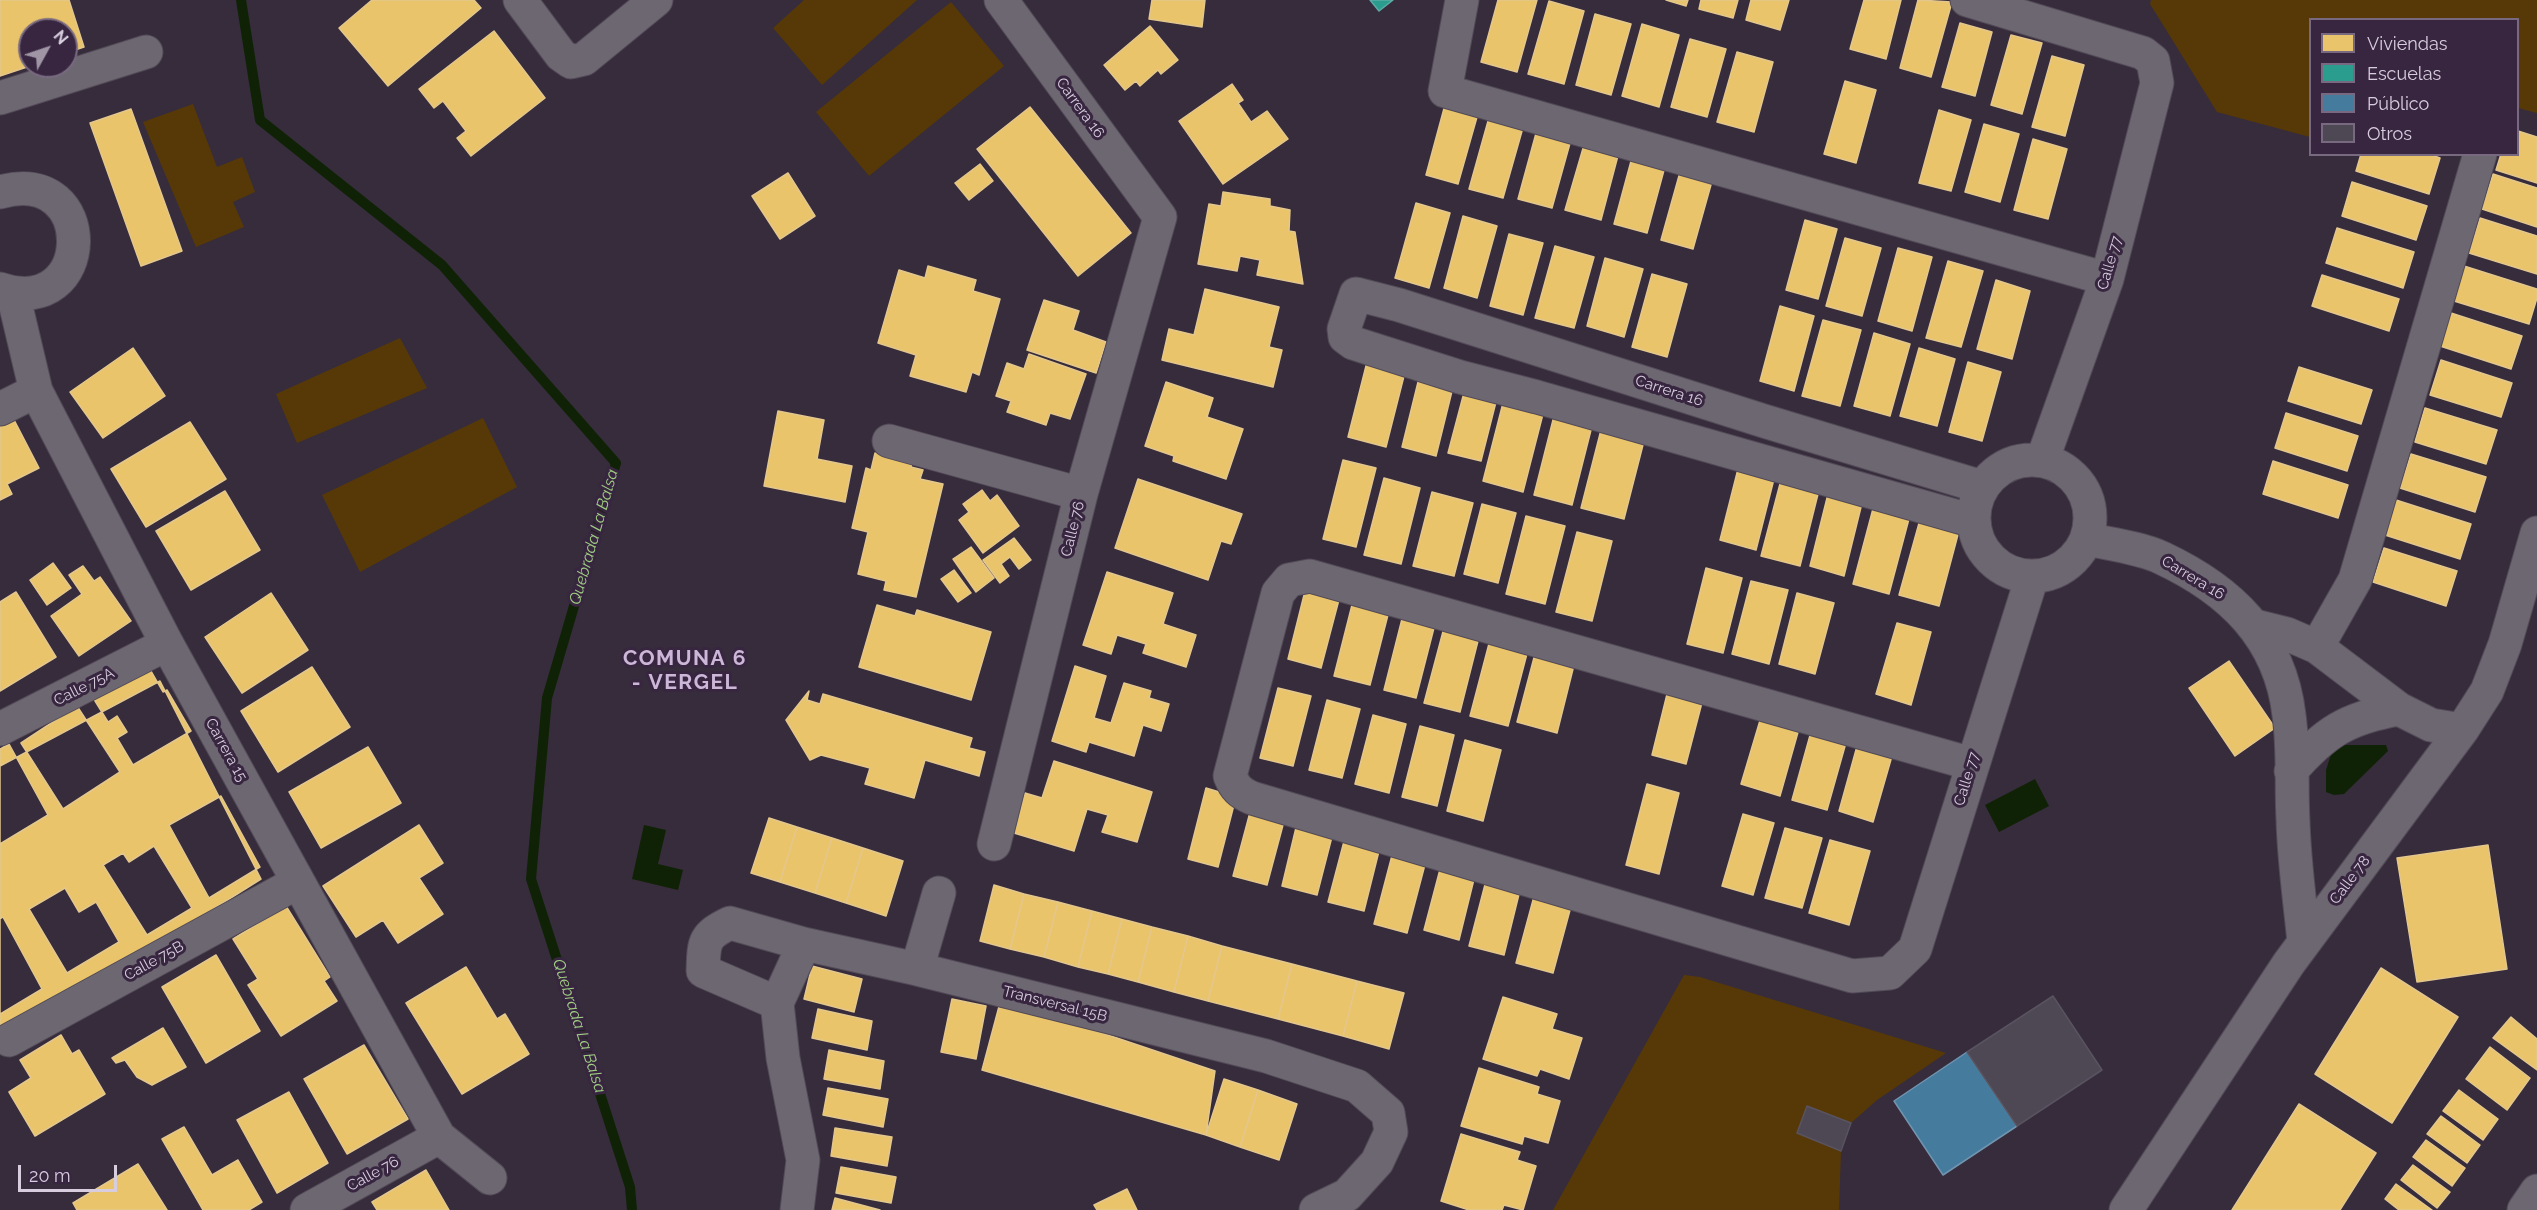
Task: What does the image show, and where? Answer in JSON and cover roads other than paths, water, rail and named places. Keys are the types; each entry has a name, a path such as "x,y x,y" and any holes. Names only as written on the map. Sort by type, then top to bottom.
{"street":[{"path":"520,0 561,55 571,62 584,59 656,0"},
{"name":"Carrera 16","path":"1001,0 1160,217"},
{"path":"1462,0 1446,91 2107,279"},
{"name":"Calle 77","path":"1967,0 2143,53 2153,61 2157,82 2107,279 2042,460"},
{"path":"0,98 146,52"},
{"path":"2317,647 2355,579 2480,156"},
{"path":"0,192 16,188 34,189 51,196 65,209 73,225 75,243 72,261 62,277 48,288 30,294 6,291"},
{"name":"Calle 76","path":"994,844 1081,494 1160,217"},
{"name":"Carrera 15","path":"6,291 36,391 167,644 439,1137 490,1178"},
{"name":"Carrera 16","path":"1756,459 1460,377 1353,343 1345,337 1344,329 1356,294 1399,305 1764,421 1982,487"},
{"path":"0,409 36,391"},
{"path":"1764,421 1756,459 1973,521"},
{"path":"889,441 1081,494"},
{"path":"2024,460 2042,460 2065,471 2083,489 2089,505 2090,523 2087,539 2078,555 2065,566 2049,574 2032,577 2015,574 1999,566 1985,554 1977,538 1973,521 1975,503 1982,487 1994,474 2008,464 2024,460"},
{"name":"Calle 78","path":"2126,1210 2304,942 2462,730 2487,691 2505,645 2537,533"},
{"name":"Carrera 16","path":"2087,539 2160,557 2219,590 2255,626 2270,651 2282,679 2290,716 2293,828 2304,942"},
{"name":"Calle 77","path":"1972,764 1310,576 1289,580 1278,593 1230,776 1234,786 1242,793 1852,976 1890,973 1915,950 2032,577"},
{"path":"2255,626 2287,634 2317,647 2399,709 2431,725 2462,730"},
{"name":"Calle 75A","path":"0,729 167,644"},
{"path":"2291,771 2312,747 2338,728 2367,715 2399,709"},
{"name":"Calle 75B","path":"9,1040 298,882"},
{"path":"917,969 939,893"},
{"name":"Transversal 15B","path":"777,1003 703,971 704,947 712,932 730,923 804,944 917,969 1266,1056 1357,1086 1388,1113 1391,1132 1377,1162 1347,1195 1316,1210"},
{"path":"797,1210 803,1160 783,1058 777,1003 804,944"},
{"name":"Calle 76","path":"307,1210 439,1137"},
{"path":"2524,1210 2537,1191"}],"waterway":[{"name":"Quebrada La Balsa","path":"241,0 260,120 442,265 616,463 547,698 531,879 630,1187 632,1210"}],"district":[{"name":"COMUNA 6 - VERGEL","path":"685,671"}]}
